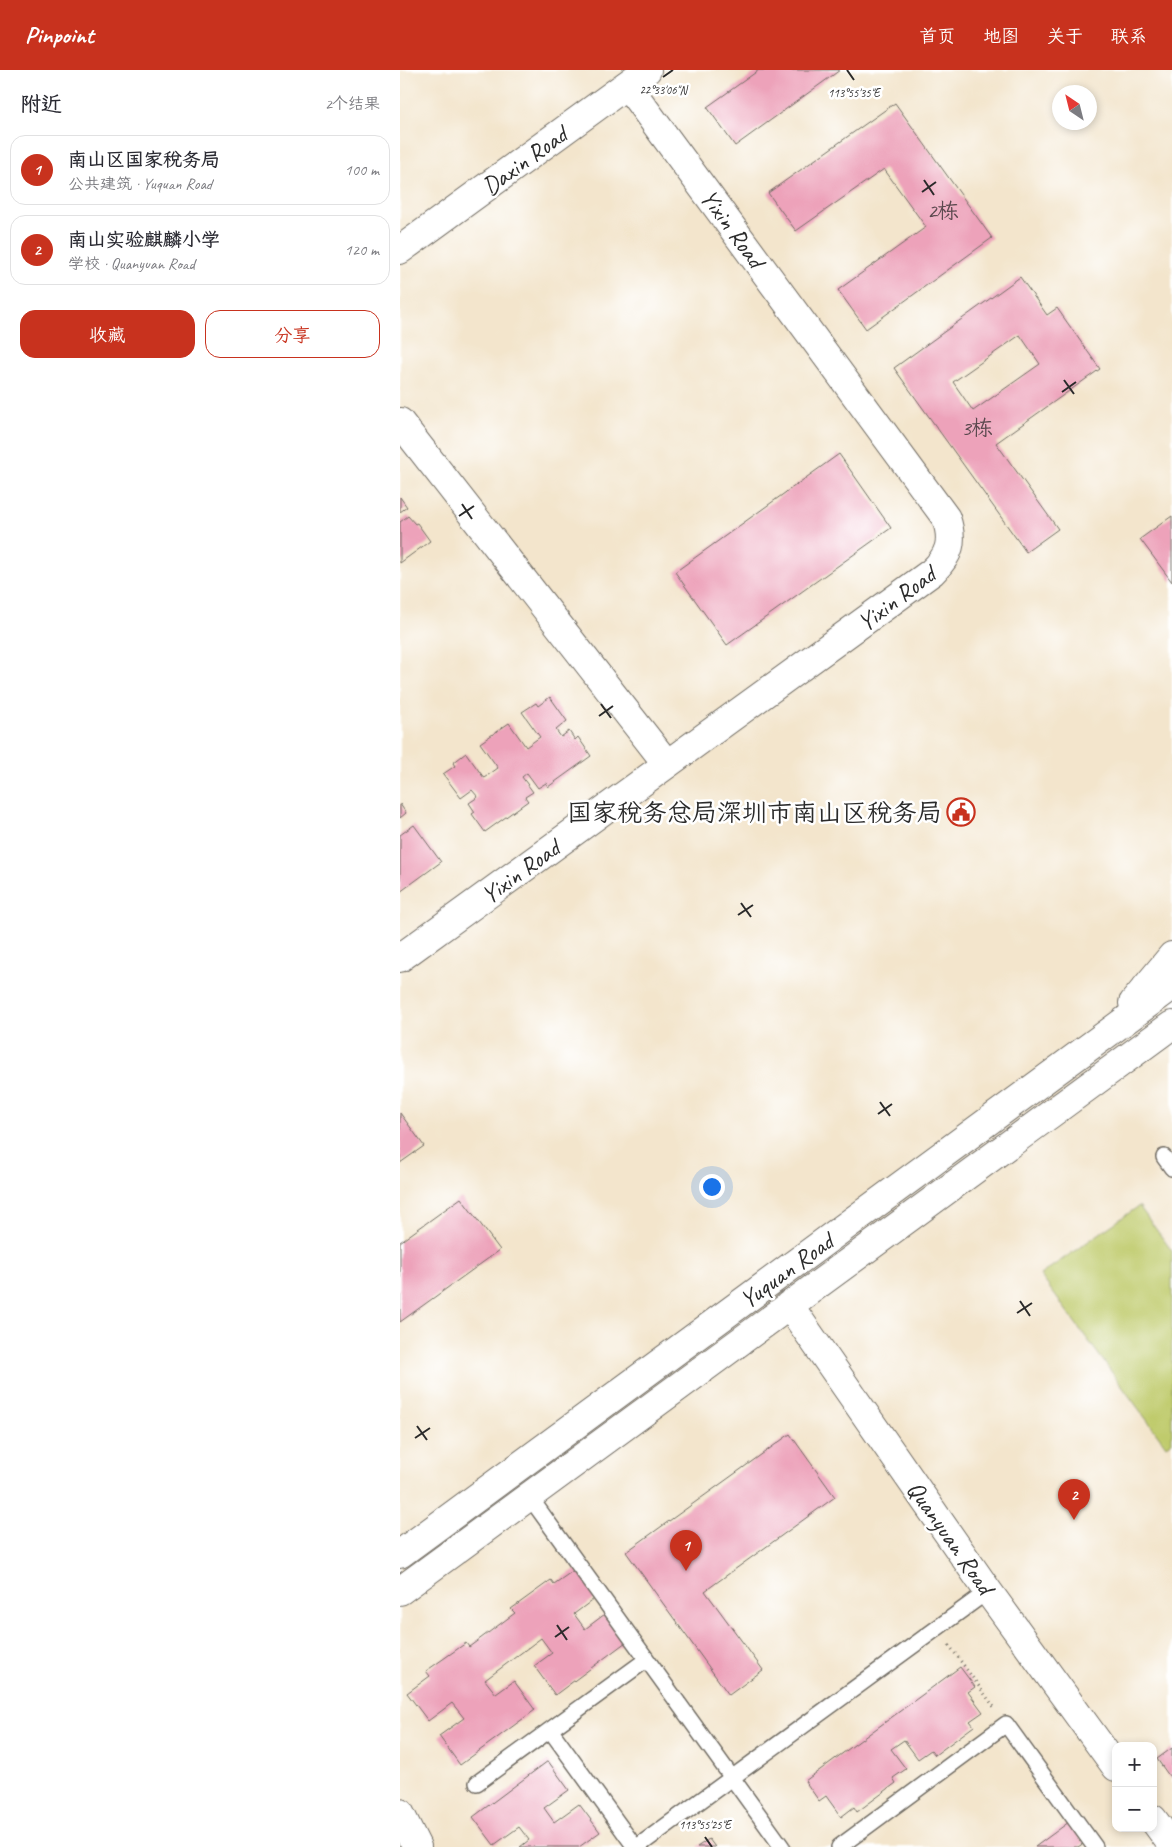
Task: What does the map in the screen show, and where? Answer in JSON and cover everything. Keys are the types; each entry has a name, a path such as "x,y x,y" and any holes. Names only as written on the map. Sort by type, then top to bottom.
{"street":[{"name":"Daxin Road","path":"400,250 637,77"},
{"name":"Yixin Road","path":"400,958 932,572 948,553 950,529 946,518 637,77"},
{"path":"400,422 667,764"},
{"path":"1113,1029 1160,968 1172,956"},
{"name":"Yuquan Road","path":"400,1554 1172,986"},
{"name":"Yuquan Road","path":"400,1591 1172,1025"},
{"path":"1131,1055 1172,1038"},
{"name":"Quanyuan Road","path":"789,1306 988,1591 1112,1762"},
{"path":"400,1814 417,1847"},
{"path":"1157,1824 1172,1845"}],"lane":[{"path":"529,1496 782,1847"},
{"path":"551,1731 636,1847 988,1591"},
{"path":"477,1783 551,1731 646,1660"},
{"path":"839,1847 1006,1724 1096,1847"}],"path":[{"path":"937,1628 1006,1724"}],"green space":[{"path":"1139,1206 1172,1251 1172,1442 1166,1446 1040,1275"}],"building":[{"path":"759,70 840,70 735,146 707,107"},
{"path":"895,103 992,238 866,329 838,290 926,227 884,169 796,231 768,193"},
{"path":"1020,277 1047,315 1057,308 1100,369 996,443 1058,529 1026,552 894,368","holes":["1020,335 1040,364 973,411 953,382"]},
{"path":"839,454 891,528 727,645 675,572"},
{"path":"400,497 407,507 400,512"},
{"path":"408,516 415,524 417,523 430,541 400,563 400,522"},
{"path":"1172,516 1172,582 1140,539"},
{"path":"550,697 567,721 556,730 561,737 569,731 575,740 578,737 591,756 548,787 546,783 538,788 527,773 522,777 533,792 525,797 528,801 485,832 472,814 475,812 469,803 478,797 472,790 461,798 443,774 455,766 453,763 466,753 484,778 498,768 480,743 509,723 526,747 540,737 522,712 536,703 538,706"},
{"path":"400,804 406,813 400,818"},
{"path":"414,825 441,862 400,892 400,835"},
{"path":"400,1113 424,1146 400,1163"},
{"path":"461,1198 500,1250 400,1322 400,1242"},
{"path":"790,1434 835,1497 705,1591 763,1670 729,1695 626,1552"},
{"path":"577,1568 598,1596 574,1614 585,1629 609,1611 630,1639 555,1695 534,1666 552,1653 541,1638 485,1680 496,1694 514,1681 535,1710 460,1765 439,1736 464,1718 452,1703 428,1721 407,1693 430,1676 426,1671 466,1643 469,1647 515,1613 511,1609 551,1580 554,1584"},
{"path":"960,1667 975,1687 968,1692 983,1712 970,1721 974,1726 935,1755 931,1750 918,1759 904,1740 891,1749 906,1769 893,1778 896,1783 857,1812 854,1807 841,1817 826,1796 819,1801 805,1781"},
{"path":"1172,1748 1172,1780 1157,1759"},
{"path":"548,1761 569,1790 544,1808 554,1822 579,1804 600,1832 579,1847 520,1847 529,1840 519,1827 494,1845 473,1817"},
{"path":"1069,1822 1084,1843 1078,1847 1035,1847"},
{"path":"709,1839 715,1847 697,1847"}],"place":[{"name":"国家税务总局深圳市南山区税务局","path":"961,812"},
{"name":"南山实验麒麟小学","path":"1074,1520"},
{"name":"南山区国家税务局","path":"686,1571"}]}
